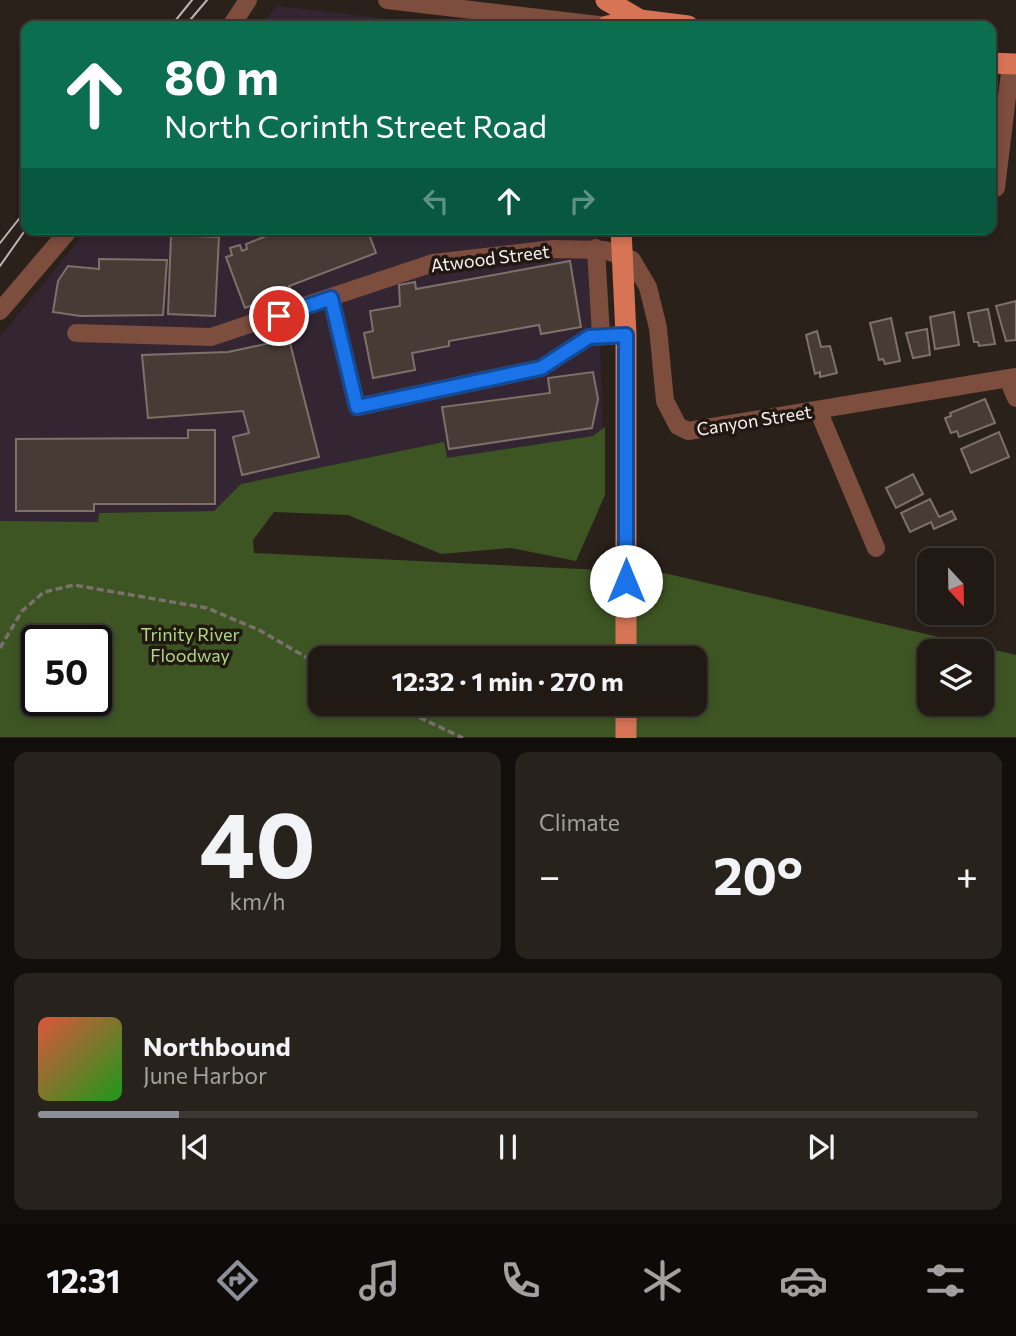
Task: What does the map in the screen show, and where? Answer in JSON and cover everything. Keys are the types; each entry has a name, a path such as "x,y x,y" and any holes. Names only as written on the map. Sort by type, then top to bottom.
{"main road":[{"path":"607,21 606,0 640,15 666,21"},
{"path":"622,21 640,15"},
{"path":"621,235 626,335 626,646"},
{"path":"626,716 626,737"}],"street":[{"path":"234,21 248,0"},
{"path":"387,0 565,21"},
{"path":"996,188 1006,64"},
{"path":"0,311 65,235"},
{"path":"596,248 601,336"},
{"name":"Atwood Street","path":"76,333 211,337 433,263 553,249 596,248 622,254"},
{"name":"Canyon Street","path":"622,254 640,271 648,287 658,328 665,401 678,426 688,431 1012,378"},
{"path":"331,298 357,407 541,368 579,341 601,336 626,335"},
{"path":"1012,378 1016,398"},
{"path":"818,410 876,548"}],"path":[{"path":"0,648 22,611 44,592 74,585 207,608 259,630 308,658"},
{"path":"417,716 463,737"}],"shaded area":[{"path":"277,6 406,21 264,21"},
{"path":"83,235 597,235 603,449 244,492 229,532 0,526 0,337"}],"green space":[{"name":"Trinity River Floodway","path":"605,427 605,495 576,561 511,548 441,554 348,515 274,512 253,540 254,553 664,573 947,639 917,639 917,716 994,716 994,650 1016,655 1016,737 0,737 0,521 98,522 99,513 214,511 241,484 444,442 447,458 593,436"}],"building":[{"path":"171,235 219,237 215,316 168,314"},
{"path":"269,235 369,235 376,253 289,286 291,291 245,308 226,257 232,255 230,248 240,245 242,251 247,249 246,244"},
{"path":"99,259 167,260 163,315 80,316 53,312 58,281 68,266 99,269"},
{"path":"570,261 581,327 541,334 539,325 449,341 449,346 412,353 415,370 373,378 364,333 373,331 370,311 400,306 399,285 415,282 416,289"},
{"path":"1016,301 1016,340 1006,341 996,306"},
{"path":"988,309 995,344 979,346 978,342 974,342 968,313"},
{"path":"954,312 959,345 935,349 930,317"},
{"path":"891,318 900,361 885,364 883,359 879,360 870,323"},
{"path":"927,329 930,355 913,358 906,333"},
{"path":"817,331 821,347 830,346 837,373 820,377 820,372 815,374 806,335"},
{"path":"289,339 319,457 242,475 233,437 249,433 243,411 148,418 142,355 228,352"},
{"path":"593,372 598,399 592,428 449,449 442,407 550,393 548,378"},
{"path":"985,399 995,423 959,437 957,431 951,433 945,418 951,416 950,413"},
{"path":"188,430 215,430 215,504 94,504 94,511 16,511 16,439 188,438"},
{"path":"999,432 1009,457 971,473 961,449"},
{"path":"913,474 923,494 896,508 886,488"},
{"path":"930,499 939,517 952,511 956,519 934,529 931,522 910,532 901,513"}],"tram line":[{"path":"175,21 192,0"},
{"path":"189,21 207,0"},
{"path":"0,243 21,216"},
{"path":"0,266 22,235"}],"route":[{"path":"279,316 331,298 357,407 541,368 589,337 626,335 626,581"}]}
